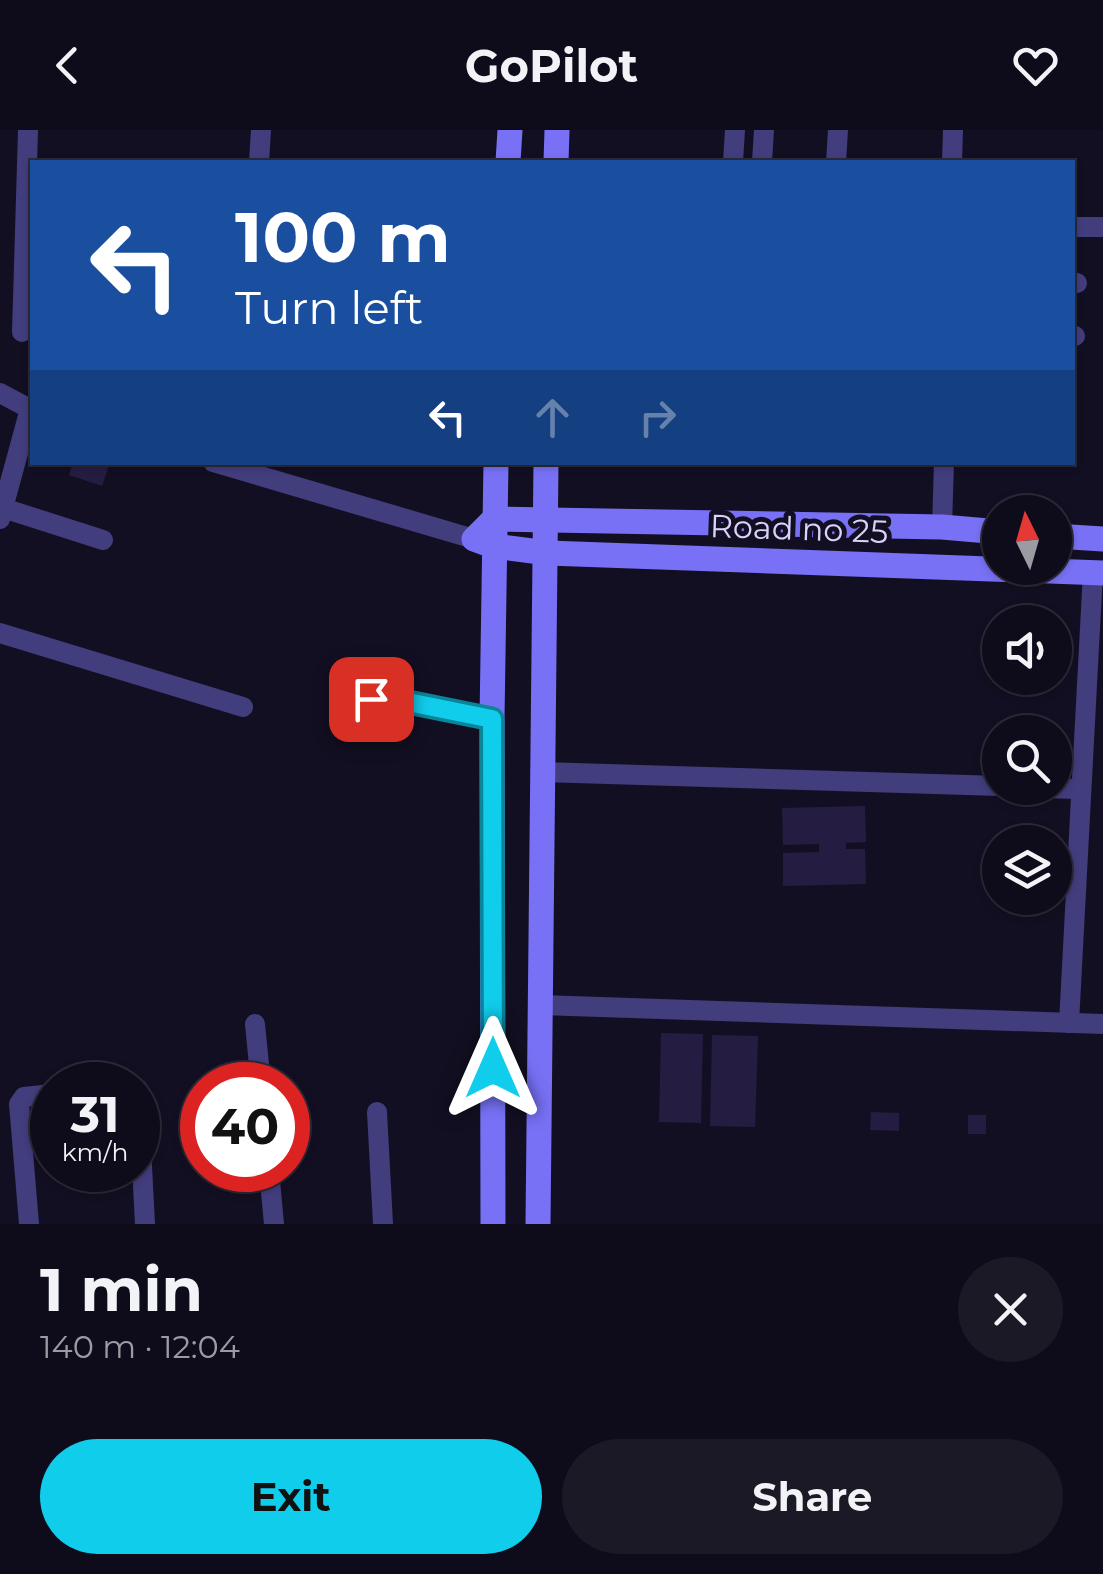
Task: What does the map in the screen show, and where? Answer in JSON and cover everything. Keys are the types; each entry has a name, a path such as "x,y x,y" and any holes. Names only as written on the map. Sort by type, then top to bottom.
{"street":[{"path":"22,332 28,130"},
{"path":"259,160 260,130"},
{"path":"508,160 510,130"},
{"path":"556,160 557,130"},
{"path":"733,160 735,130"},
{"path":"762,160 764,130"},
{"path":"836,160 838,130"},
{"path":"952,160 953,130"},
{"path":"1075,227 1103,228"},
{"path":"0,394 30,409"},
{"path":"30,412 3,500 102,540"},
{"path":"223,465 484,543"},
{"path":"493,1224 492,719 484,543 494,519 496,465"},
{"path":"538,1224 546,465"},
{"path":"942,528 944,465"},
{"name":"Road no 25","path":"494,519 982,531"},
{"path":"1072,537 1103,539"},
{"name":"Road no 25","path":"484,543 548,553 1098,573"},
{"path":"1069,1023 1079,789 1098,573"},
{"path":"0,633 243,707"},
{"path":"542,772 982,785"},
{"path":"1072,789 1079,789"},
{"path":"541,1005 1103,1024"},
{"path":"255,1024 259,1062"},
{"path":"29,1224 19,1104 30,1096"},
{"path":"377,1112 383,1224"},
{"path":"144,1192 146,1224"},
{"path":"271,1192 274,1224"}],"lane":[{"path":"416,704 398,725 379,734 365,731 360,725 362,705 371,699 416,704 492,719"}],"building":[{"path":"72,465 109,465 102,486 69,475"},
{"path":"865,806 866,842 846,843 846,849 865,849 866,884 783,886 783,853 819,852 819,844 783,845 782,808"},
{"path":"661,1033 703,1034 701,1123 659,1122"},
{"path":"712,1035 758,1036 755,1127 710,1126"},
{"path":"871,1112 899,1113 899,1131 870,1130"},
{"path":"968,1115 986,1115 986,1134 968,1134"}],"route":[{"path":"371,699 398,700 492,719 493,1068"}]}
